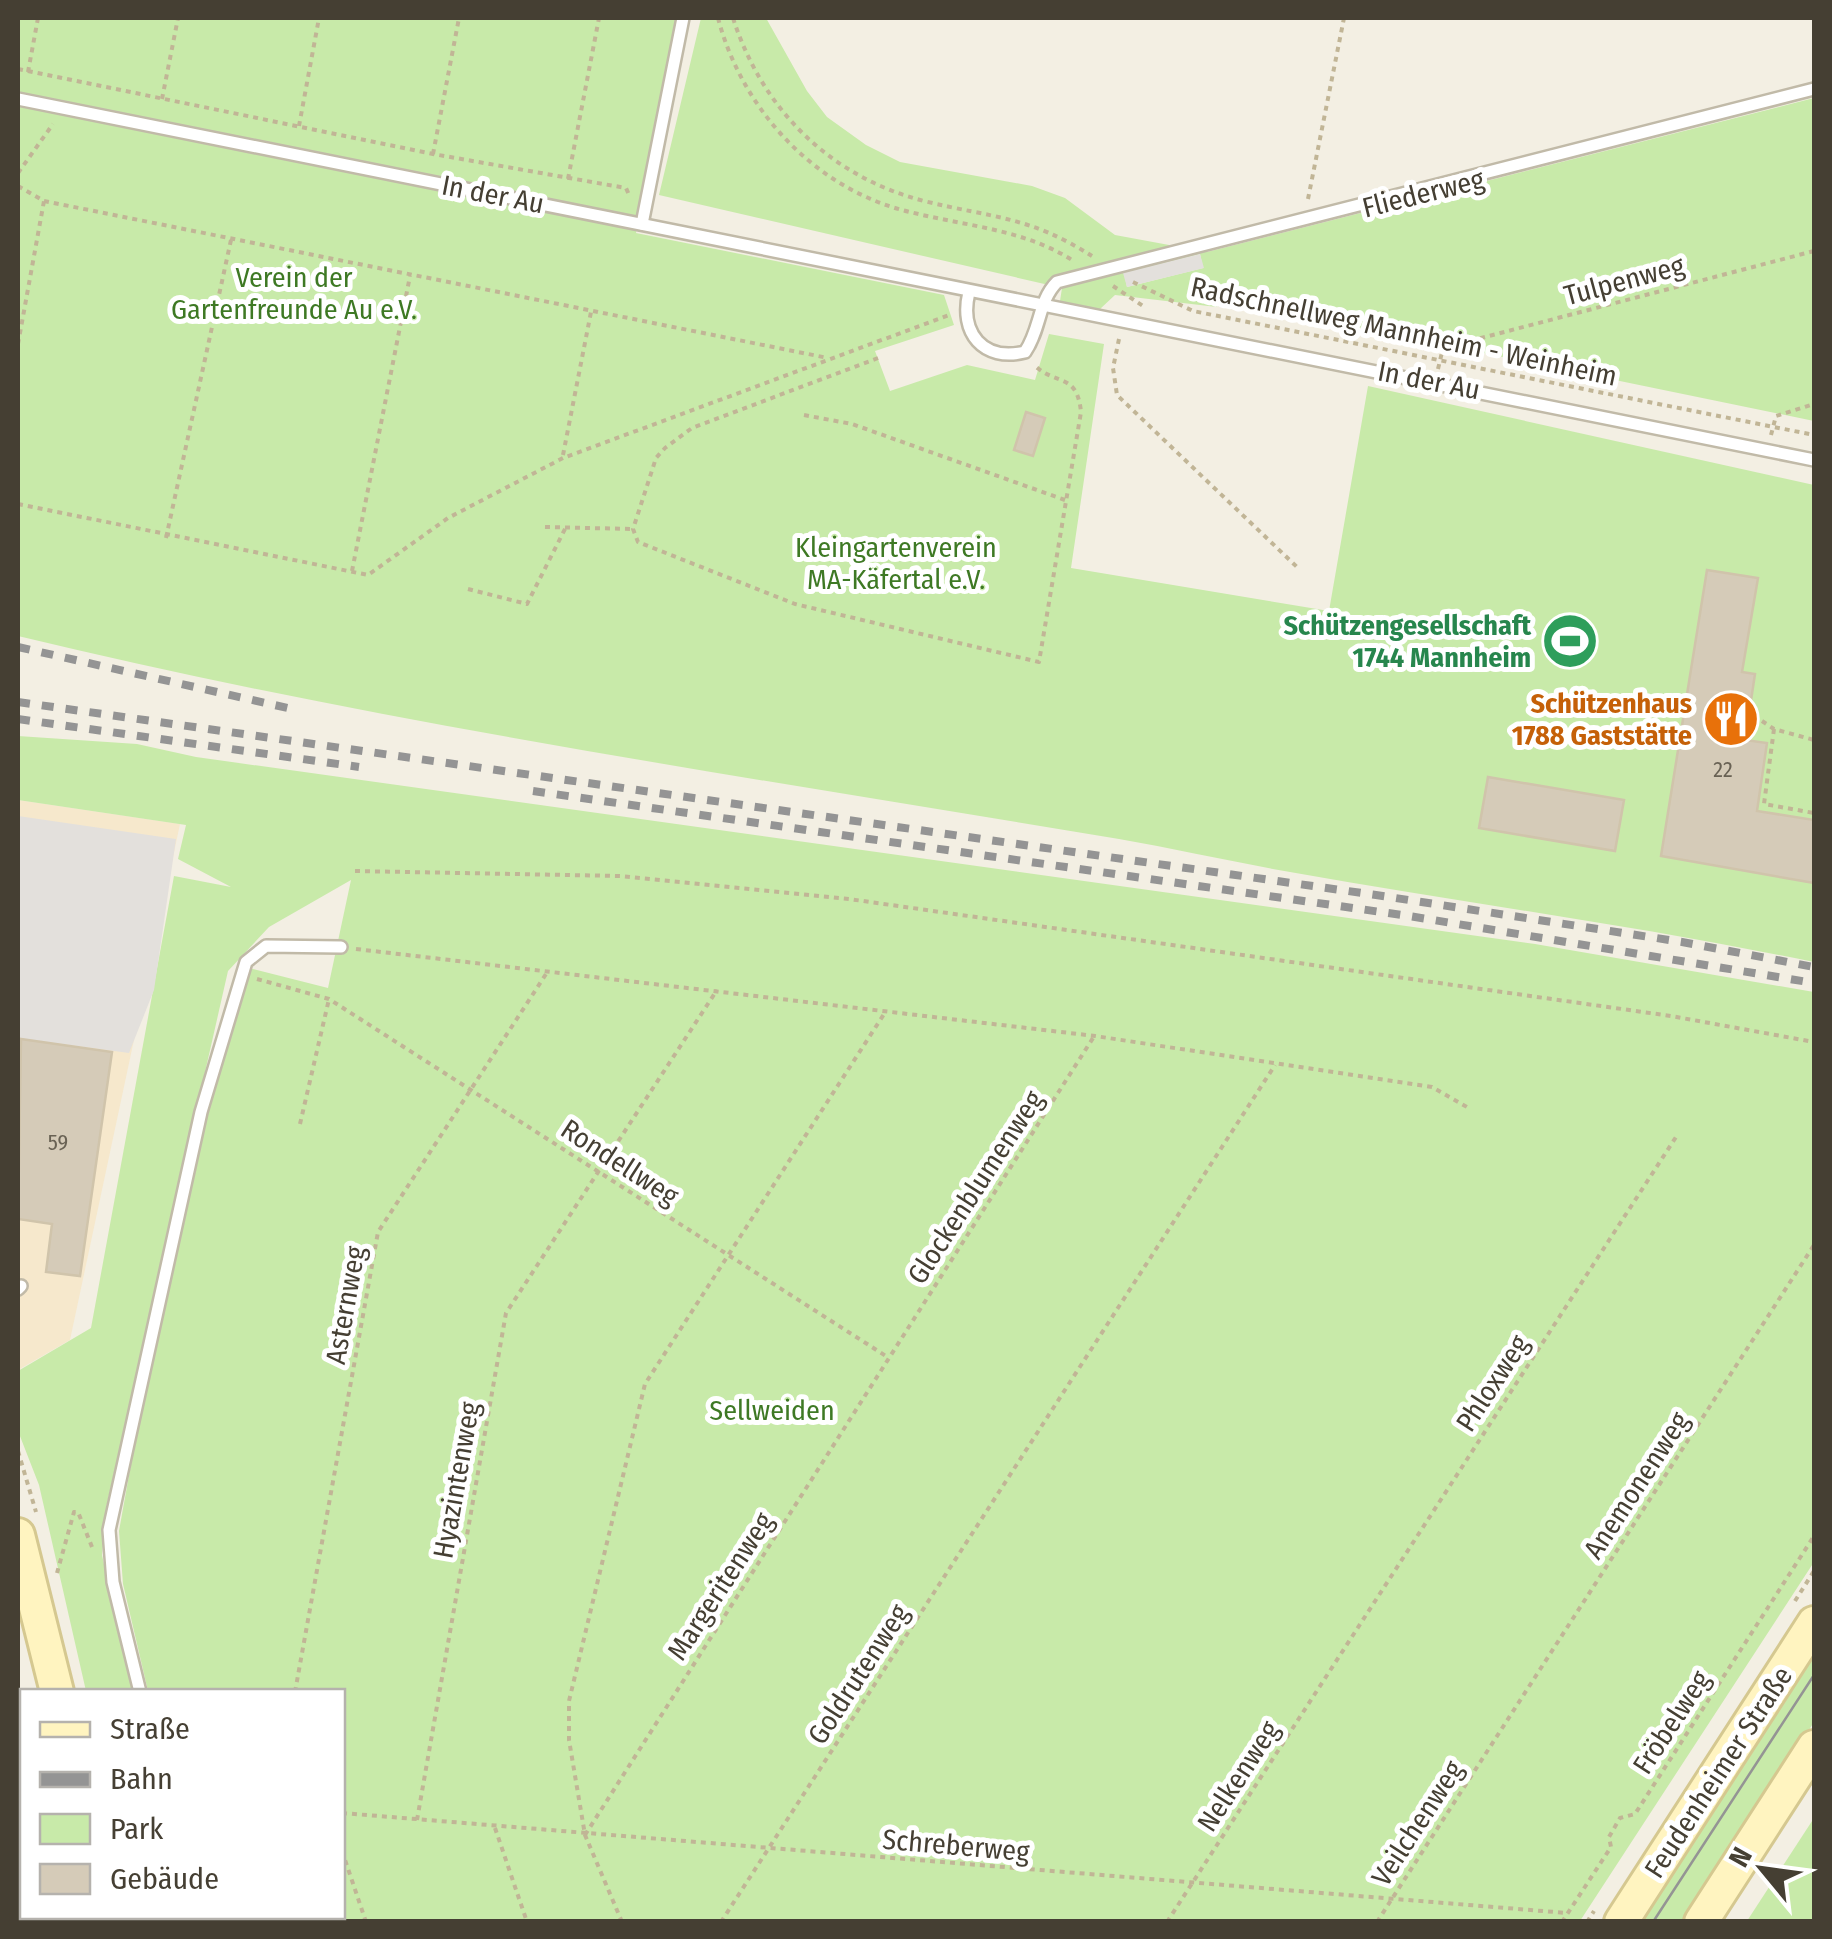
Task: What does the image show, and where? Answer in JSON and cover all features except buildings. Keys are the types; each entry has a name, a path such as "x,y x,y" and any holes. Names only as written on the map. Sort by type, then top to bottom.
{"main road":[{"path":"21,1548 37,1689"},
{"path":"21,1548 56,1689"},
{"name":"Feudenheimer Straße","path":"1622,1922 1814,1624"},
{"path":"1701,1922 1814,1747"}],"lane":[{"path":"642,224 683,18"},
{"name":"Fliederweg","path":"1043,305 1046,293 1058,282 1304,223 1814,89"},
{"name":"In der Au","path":"18,99 1814,460"},
{"path":"969,292 964,310 968,330 983,349 1006,357 1025,352 1038,333 1043,305"},
{"path":"139,1689 114,1582 109,1530 201,1112 239,974 246,962 266,946 340,947"}],"path":[{"path":"28,72 38,18"},
{"path":"162,99 178,18"},
{"path":"298,126 319,18"},
{"path":"433,154 458,18"},
{"path":"568,178 599,18"},
{"path":"718,18 736,66 760,109 801,154 839,184 904,211 1028,237 1095,274"},
{"name":"Radschnellweg Mannheim - Weinheim","path":"733,18 754,71 774,102 817,148 845,168 899,194 1034,224 1146,291 1193,311 1814,435"},
{"path":"1304,223 1344,18"},
{"path":"18,70 433,154 626,188 642,224"},
{"path":"18,173 65,109"},
{"path":"18,186 44,201 833,358"},
{"path":"18,344 44,201"},
{"path":"166,538 231,239"},
{"name":"Tulpenweg","path":"1443,348 1814,251"},
{"path":"352,572 410,276"},
{"path":"18,504 166,538 368,575 448,518 562,458 964,310"},
{"path":"562,458 591,312"},
{"path":"1122,320 1114,368 1118,395 1297,566"},
{"path":"878,358 692,428 656,458 633,530 638,542 647,550 755,592 1039,662 1081,412 1079,395 1072,384 1038,370 1025,352"},
{"path":"1776,416 1814,404"},
{"path":"804,415 852,424 1065,500"},
{"path":"545,527 633,530"},
{"path":"468,589 527,604 566,527"},
{"path":"1762,721 1774,730 1814,740"},
{"path":"1774,730 1764,804 1814,813"},
{"path":"355,871 621,876 850,899 1671,1016 1814,1042"},
{"path":"340,947 1095,1036 1432,1087 1466,1107"},
{"name":"Asternweg","path":"296,1689 378,1232 548,971"},
{"name":"Rondellweg","path":"239,974 330,999 889,1358"},
{"name":"Hyazintenweg","path":"417,1820 506,1312 716,990"},
{"path":"300,1124 330,999"},
{"path":"622,1922 585,1835 569,1740 569,1700 645,1384 886,1011"},
{"name":"Glockenblumenweg","path":"889,1358 1095,1036"},
{"name":"Goldrutenweg","path":"721,1922 1276,1063"},
{"name":"Phloxweg","path":"1342,1651 1676,1137"},
{"name":"Anemonenweg","path":"1491,1746 1814,1245"},
{"name":"Margeritenweg","path":"585,1835 889,1358"},
{"path":"55,1583 74,1512 78,1512 103,1578 114,1582"},
{"name":"Fröbelweg","path":"1562,1922 1611,1847 1608,1837 1620,1818 1635,1814 1814,1536"},
{"name":"Nelkenweg","path":"1167,1922 1342,1651"},
{"name":"Veilchenweg","path":"1377,1922 1491,1746"},
{"name":"Schreberweg","path":"345,1813 1567,1913"},
{"path":"495,1828 527,1922"},
{"path":"345,1860 366,1922"}],"shaded area":[{"path":"1200,254 1204,268 1127,287 1123,273"},
{"path":"18,800 180,824 70,1340 18,1370"},
{"path":"18,816 176,839 154,990 129,1053 18,1038"},
{"path":"18,1736 20,1902 18,1904"}],"green space":[{"path":"18,18 676,18 636,233 944,295 954,325 875,351 890,391 967,365 1035,380 1049,334 1104,344 1071,568 1329,611 1368,386 1814,485 1814,962 1119,839 429,723 18,636"},
{"path":"701,18 766,18 807,91 827,117 866,145 900,162 1032,186 1065,198 1115,235 1207,252 1814,98 1814,421 1217,298 1217,307 1115,295 1100,309 1060,301 1062,288 659,195","holes":["1200,254 1203,268 1127,287 1124,273"]},
{"name":"Sellweiden","path":"18,736 137,744 196,757 1535,944 1814,992 1814,1562 1580,1921 195,1921 345,1919 345,1689 148,1689 123,1584 119,1531 145,1386 207,1110 249,968 328,988 351,880 269,927 228,971 106,1508 102,1555 132,1689 86,1689 39,1485 18,1431 18,1371 91,1328 174,876 231,887 178,859 186,825 18,800"},
{"path":"1814,1647 1814,1722 1686,1921 1636,1922"},
{"path":"1814,1818 1814,1921 1747,1921"}],"tram line":[{"path":"1653,1922 1814,1675"}],"railway":[{"path":"18,647 292,709"},
{"path":"18,702 1376,895 1682,942 1814,967"},
{"path":"18,719 359,767"},
{"path":"533,791 1409,916 1814,983"}],"place":[{"name":"Schützengesellschaft 1744 Mannheim","path":"1570,641"},
{"name":"Schützenhaus 1788 Gaststätte","path":"1731,719"}],"park label":[{"name":"Verein der Gartenfreunde Au e.V.","path":"294,293"},
{"name":"Kleingartenverein MA-Käfertal e.V.","path":"896,563"}]}
